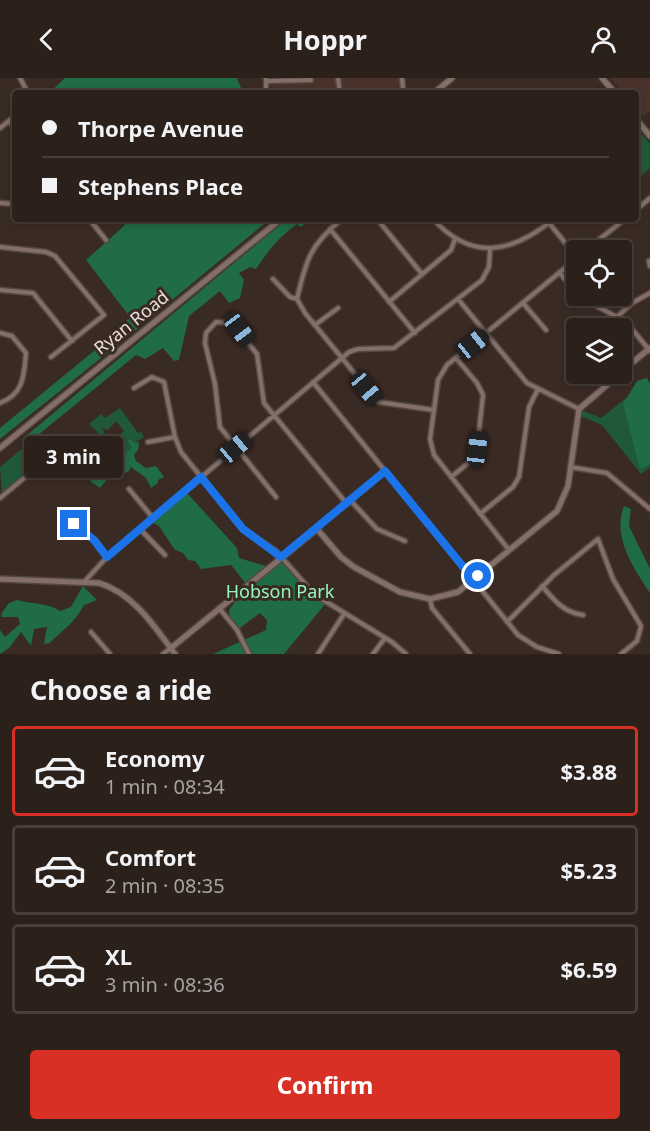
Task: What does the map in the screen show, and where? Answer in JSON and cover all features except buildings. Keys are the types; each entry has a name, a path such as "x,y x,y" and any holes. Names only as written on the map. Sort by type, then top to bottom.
{"street":[{"path":"402,78 403,89"},
{"path":"438,90 452,78"},
{"path":"602,78 612,90"},
{"path":"267,79 311,79 311,88"},
{"path":"0,128 12,118"},
{"path":"9,121 12,124"},
{"path":"639,123 650,136"},
{"path":"91,222 106,240"},
{"name":"Ryan Road","path":"0,448 276,222"},
{"path":"297,299 309,256 320,238 338,222"},
{"path":"379,222 422,274"},
{"path":"436,222 456,239 490,249 511,246 524,241 549,223 566,244"},
{"path":"599,240 621,222"},
{"path":"330,229 415,333"},
{"path":"389,302 451,250 456,239"},
{"path":"0,247 46,252 55,256 104,315 51,357"},
{"path":"84,582 107,557 341,358 358,349 394,348 482,280 489,267 490,249"},
{"path":"510,550 451,477 431,448 438,380 447,365 566,267"},
{"path":"560,273 566,281"},
{"path":"273,279 290,297 297,299 315,325 378,402 434,410"},
{"path":"0,290 33,294 72,341"},
{"path":"617,317 632,303 650,293"},
{"path":"458,299 527,383 579,410"},
{"path":"523,303 546,330"},
{"path":"597,306 632,329 650,350 632,364"},
{"path":"315,325 338,308"},
{"path":"276,497 219,427 215,384 205,343 206,333 216,322 232,323 254,348 259,366 261,396 274,415 349,502 377,529 405,542"},
{"path":"0,333 12,336 26,352 23,380 19,390 0,403"},
{"path":"451,477 472,460 477,449 483,396 477,382 456,358"},
{"path":"134,388 152,377 164,382 175,437 181,452 243,529 281,557 315,595 385,638 406,654"},
{"path":"313,382 507,622 527,642 559,654"},
{"path":"316,528 341,557 354,567 400,592 430,599 459,592 561,506 566,494 579,410 608,384"},
{"path":"480,514 513,487 519,477 530,407 537,388"},
{"path":"148,442 175,437"},
{"path":"0,498 69,441"},
{"path":"48,458 61,473"},
{"path":"570,467 607,473 650,509"},
{"path":"163,654 385,471"},
{"path":"129,489 153,518"},
{"path":"84,511 74,520 74,524 94,540 107,557"},
{"path":"140,529 165,555"},
{"path":"507,622 531,600 542,586 598,539 613,579 641,626 637,641 627,652 621,654"},
{"path":"0,579 84,582 109,586 128,599 150,621 175,654"},
{"path":"542,586 559,606 569,613 583,615"},
{"path":"430,599 432,608 470,654"},
{"path":"219,608 237,630 249,654"},
{"path":"318,654 344,614"},
{"path":"91,632 110,654"},
{"path":"374,654 385,638"}],"shaded area":[{"path":"260,78 399,78 400,86 395,90 275,90"},
{"path":"611,78 650,78 650,111 643,117 639,111 639,90 621,90"}],"green space":[{"path":"65,78 237,78 242,90 52,90"},
{"path":"639,131 650,144 650,168 639,177"},
{"path":"122,222 266,222 148,320 142,313 136,317 141,326 0,439 0,428 106,341 130,317 86,260 125,225"},
{"path":"283,222 307,222 301,227 297,224 285,234 256,269 250,267 239,273 244,280 240,298 229,303 220,291 189,316 179,360 174,361 163,348 145,359 136,355 32,440 27,435"},
{"path":"647,378 650,384 650,464 640,469 623,404 637,381"},
{"path":"646,382 650,387 650,467 641,474 602,425 578,415 579,409 601,418"},
{"path":"120,408 138,433 141,432 144,437 134,443 130,439 133,448 110,471 95,478 74,450 74,445 86,445 94,456 124,431 116,421 107,430 102,427 105,434 102,437 89,424 101,414 105,418"},
{"path":"130,438 134,443 139,442 138,450 134,455 136,461 146,468 156,466 164,477 151,488 146,478 131,467 128,472 117,475 113,472 100,488 90,481 110,471 109,464 132,448 128,441"},
{"path":"32,440 47,458 2,494 0,467"},
{"name":"Hobson Park","path":"187,493 237,548 239,558 269,567 281,557 305,586 326,603 284,654 213,654 266,630 267,620 260,613 240,628 230,621 229,610 247,585 231,565 201,569 195,561 188,560 183,553 175,550 159,526 153,523"},
{"path":"624,506 631,509 629,526 650,569 650,593 631,562 622,540 621,518"},
{"path":"83,586 97,600 84,605 73,621 50,643 44,644 47,627 34,629 31,646 21,632 9,648 0,654 0,630 5,637 20,624 18,617 2,617 1,614 9,603 17,600 50,606 60,611 71,607"}],"route":[{"path":"74,524 94,540 107,557 201,477 243,529 276,551 281,557 385,471 474,580 478,576"}]}
